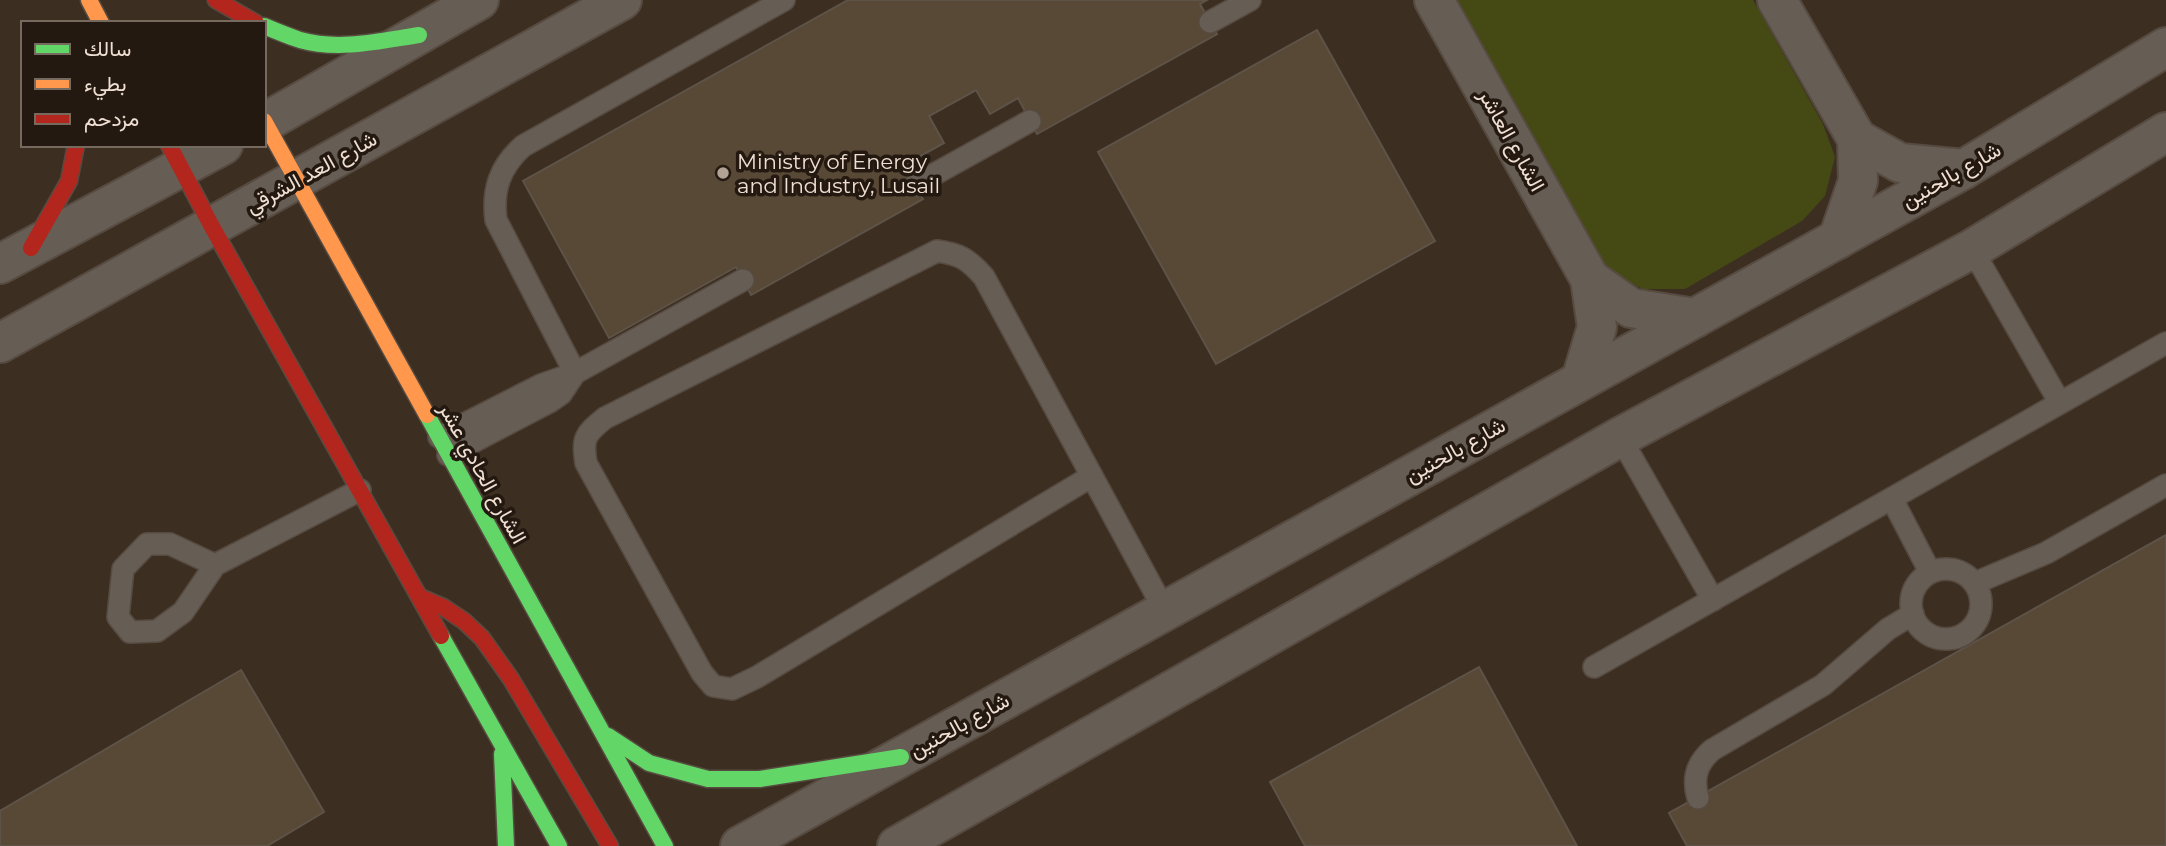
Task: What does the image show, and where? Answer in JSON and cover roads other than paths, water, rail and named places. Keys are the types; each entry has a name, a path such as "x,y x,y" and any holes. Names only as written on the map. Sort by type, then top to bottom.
{"street":[{"path":"89,0 100,21"},
{"path":"216,0 253,21"},
{"path":"266,121 479,0"},
{"name":"شارع العد الشرقي","path":"0,343 622,0"},
{"name":"الشارع العاشر","path":"1434,0 1590,279 1597,327 1581,380"},
{"path":"1777,0 1857,139 1858,181 1838,239"},
{"path":"266,27 301,40 326,44 356,45 419,35"},
{"name":"شارع بالحنين","path":"740,846 1964,169 2166,47"},
{"name":"الشارع الحادي عشر","path":"266,124 665,846"},
{"path":"897,846 1620,437 1972,249 2166,132"},
{"path":"1857,139 1900,163 1964,169"},
{"path":"15,256 69,181 76,147"},
{"path":"15,256 175,157 215,147"},
{"path":"175,157 559,846"},
{"name":"الشارع العاشر","path":"1590,279 1631,308 1695,318"},
{"path":"420,597 443,607 464,621 482,638 511,679 610,846"},
{"path":"603,733 649,763 708,779 760,779 901,757"},
{"path":"502,744 506,846"}],"lane":[{"path":"575,373 496,220 494,203 501,171 510,157 523,146 783,0"},
{"path":"1210,22 1250,0"},
{"path":"915,185 1030,121"},
{"path":"1972,249 2060,403"},
{"path":"1092,476 757,677 732,689 713,686 702,673 586,463 583,444 591,429 605,418 937,251 957,254 972,264 984,277 1092,476 1165,611"},
{"path":"444,446 541,384 575,373 743,280"},
{"path":"1594,667 2166,343"},
{"path":"1620,437 1713,600"},
{"path":"1975,583 2046,553 2166,485"},
{"path":"215,565 170,544 147,544 123,569 118,617 130,632 157,631 183,612 215,565 360,490"},
{"path":"1892,499 1930,572"},
{"path":"1955,569 1975,583 1980,593 1979,615 1974,625 1966,632 1956,637 1935,637 1925,632 1918,624 1911,602 1920,580 1930,572 1955,569"},
{"path":"1698,798 1695,775 1704,756 1823,685 1888,629 1913,614"}],"place":[{"name":"Ministry of Energy and Industry, Lusail","path":"723,173"}]}
